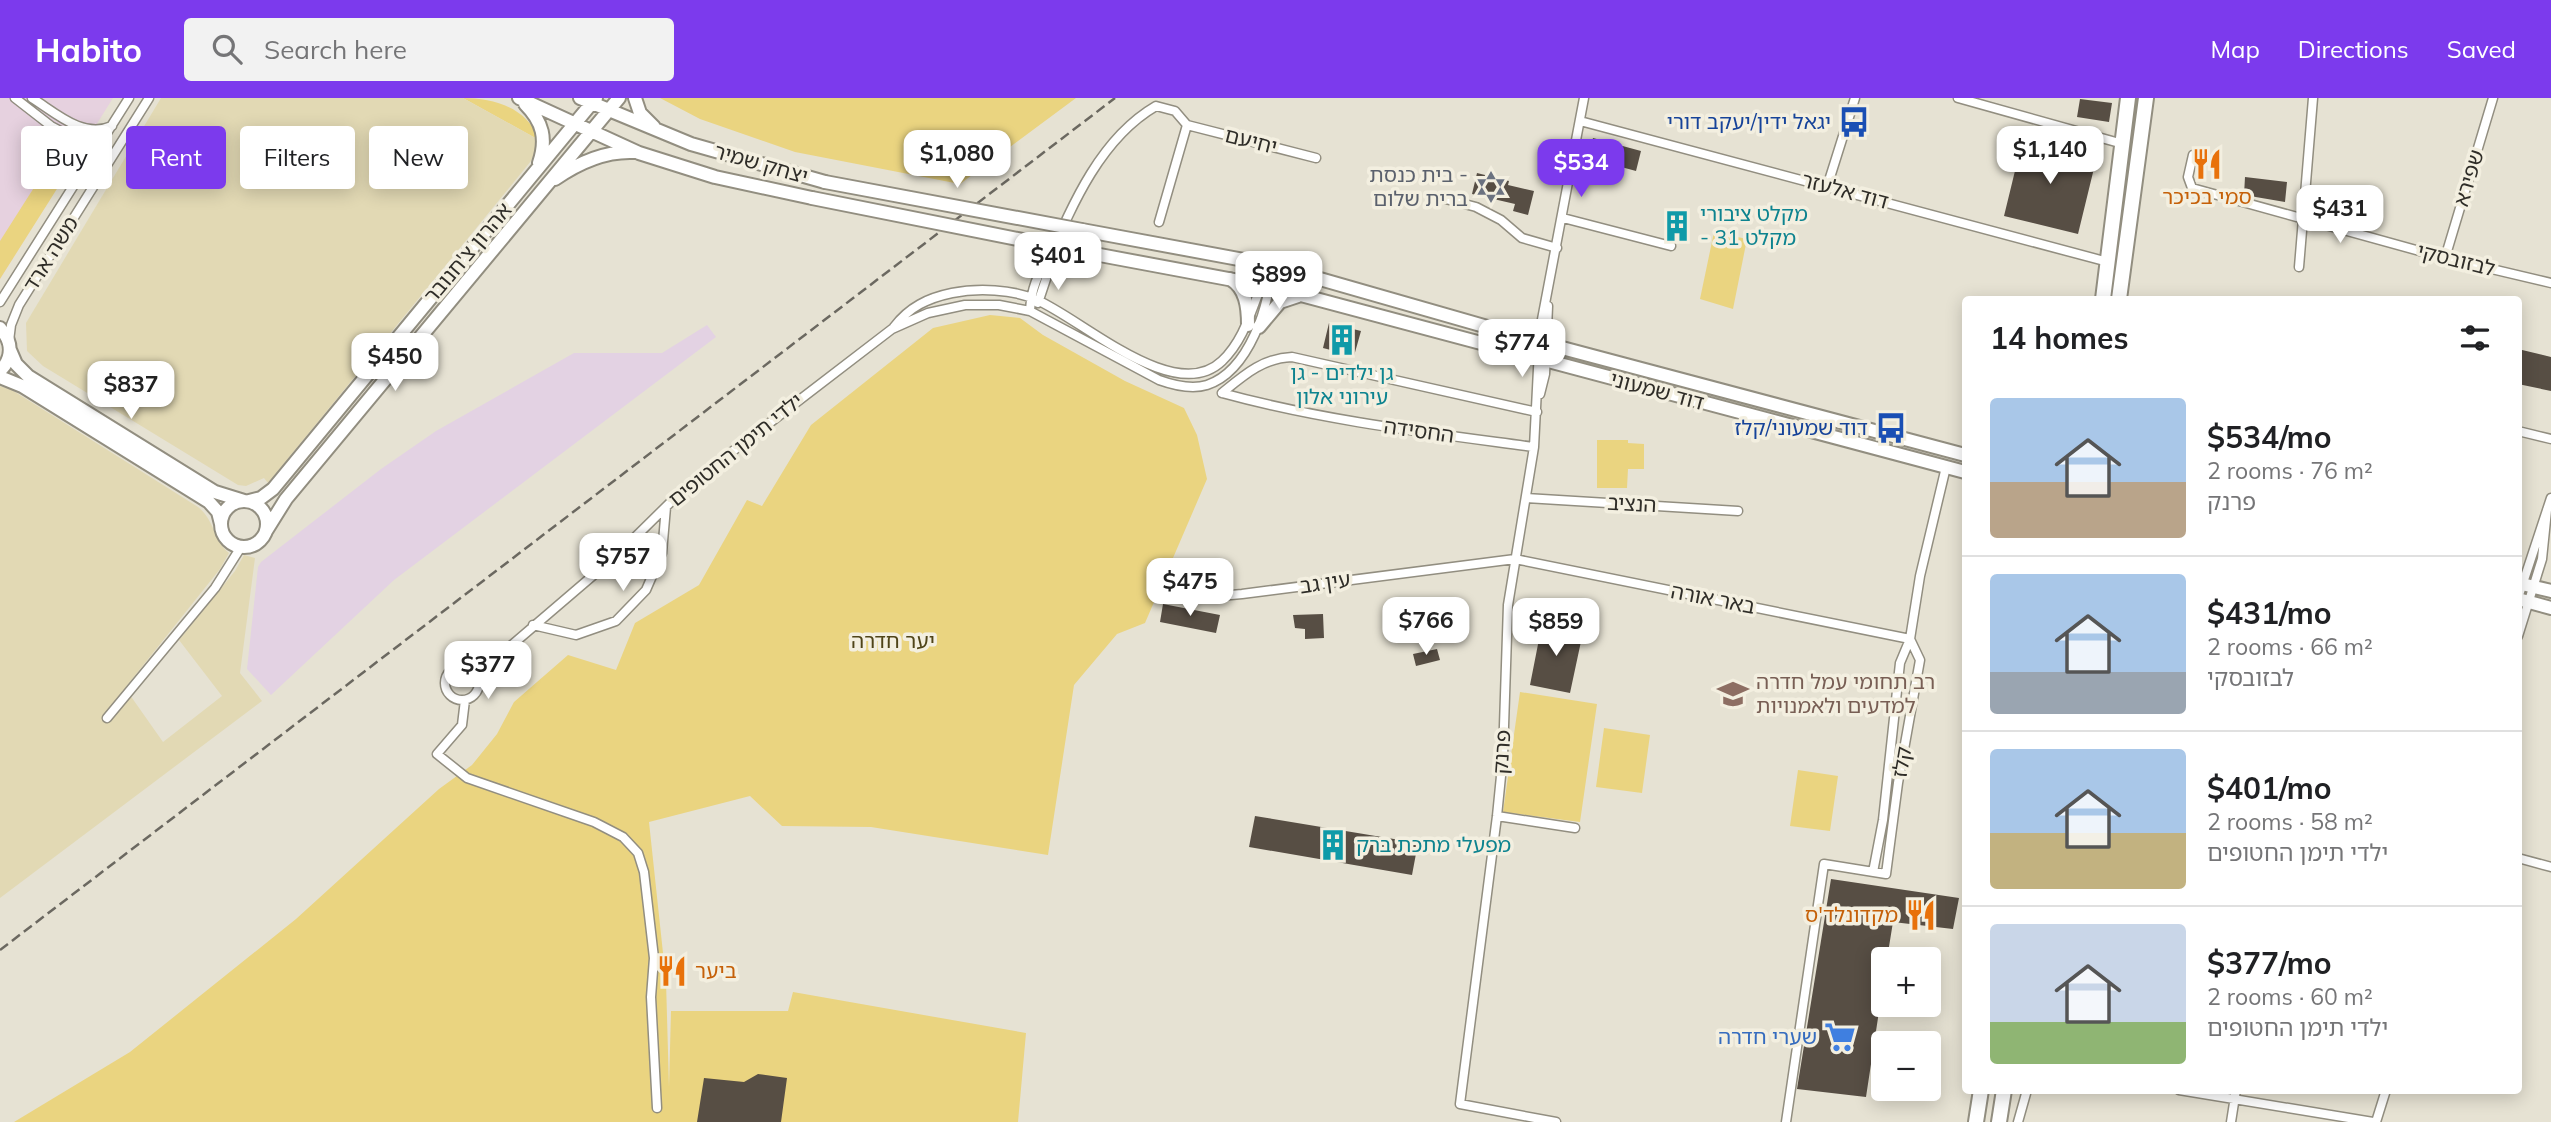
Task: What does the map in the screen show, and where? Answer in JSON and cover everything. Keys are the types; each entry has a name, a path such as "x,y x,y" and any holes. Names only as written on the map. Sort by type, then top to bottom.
{"highway":[{"path":"2103,296 2128,98"},
{"path":"2119,296 2146,98"},
{"path":"1975,1118 1980,1094"},
{"path":"2000,1118 2003,1094"}],"main road":[{"path":"520,98 543,129 544,146 536,171"},
{"name":"יצחק שמיר","path":"520,98 639,153 715,177 1073,250"},
{"name":"אהרון צ'חנובר","path":"266,531 286,499 619,98"},
{"path":"635,98 640,114 663,133"},
{"name":"אהרון צ'חנובר","path":"246,501 261,498 273,489 574,125 589,100"},
{"name":"יצחק שמיר","path":"589,100 607,111 663,133 729,156 825,183 1082,230"},
{"path":"541,190 564,173 587,161 612,153 639,153"},
{"name":"דוד שמעוני","path":"1082,230 1271,265 1543,342 1962,454"},
{"name":"דוד שמעוני","path":"1073,250 1266,286 1962,471"},
{"path":"1228,278 1240,287 1253,326 1280,302 1304,296"},
{"path":"0,328 16,364 28,376 211,490 246,501 263,511 267,519 266,531 257,543 241,547 228,540 218,512 209,502 22,386 0,377"},
{"path":"0,371 8,361 10,347"},
{"path":"221,524 228,508 246,501"},
{"path":"2525,585 2551,591"},
{"path":"2522,600 2551,608"}],"street":[{"path":"15,98 51,126"},
{"path":"32,98 79,126"},
{"name":"משה ארד","path":"111,126 129,98"},
{"name":"משה ארד","path":"10,347 11,326 19,305 149,98"},
{"name":"פרנק","path":"1556,1122 1460,1104 1503,756 1508,605 1534,447 1548,295 1584,98"},
{"path":"1827,187 1855,98"},
{"path":"1958,98 2123,144"},
{"path":"2299,267 2305,221 2313,98"},
{"name":"שפירא","path":"2445,258 2493,98"},
{"path":"1030,311 1049,270 1049,259 1082,188 1108,149 1156,106 1170,108 1182,117 1187,125 1159,222"},
{"name":"דוד אלעזר","path":"1580,121 2109,262"},
{"name":"יחיעם","path":"1187,125 1316,158"},
{"name":"לבזובסקי","path":"2193,155 2188,177 2192,188 2305,221 2551,283"},
{"name":"משה ארד","path":"0,302 71,189"},
{"path":"1438,197 1476,207 1501,220 1522,238 1557,248"},
{"path":"1563,218 1671,246"},
{"name":"ילדי תימן החטופים","path":"479,680 493,661 617,555 686,487 892,329 928,313 965,304 999,305 1047,317 1140,371 1175,385 1207,385 1223,376 1245,351 1271,265"},
{"name":"ילדי תימן החטופים","path":"892,329 905,312 941,296 983,291 1035,299 1151,366 1177,374 1197,374 1221,361 1253,326"},
{"name":"החסידה","path":"1534,447 1382,426 1258,403 1222,393 1259,365 1276,358 1292,357 1537,412"},
{"path":"2522,432 2551,439"},
{"name":"קלז","path":"1910,639 1920,660 1898,783 1886,874 1873,872 1883,820 1900,663 1910,639 1920,576 1946,467"},
{"name":"הנציב","path":"1526,498 1738,511"},
{"path":"2522,600 2525,585 2542,559 2547,510 2551,498"},
{"path":"533,625 576,635 616,621 646,590 662,553 666,507"},
{"path":"107,718 215,588 241,547"},
{"name":"באר אורה","path":"1516,559 1910,639"},
{"name":"עין גב","path":"1176,589 1220,596 1516,559"},
{"name":"ילדי תימן החטופים","path":"471,669 493,661"},
{"path":"457,667 471,669 479,680 475,695 465,700 450,695 446,679 457,667"},
{"path":"465,700 463,725 438,754 453,769 467,778 594,822 623,837 638,853 644,872 654,958 651,997 657,1108"},
{"path":"1497,816 1575,828"},
{"path":"2522,859 2551,867"},
{"path":"1786,1122 1824,864 1873,872"},
{"path":"2018,1122 2026,1094"},
{"path":"2231,1122 2235,1095 2374,1122 2384,1094"}],"shaded area":[{"path":"0,98 113,98 96,126 21,126 21,189 56,189 0,279"},
{"path":"707,325 716,337 394,580 271,695 247,669 258,567 261,562 381,469 436,431 574,353 662,353"}],"green space":[{"path":"463,98 486,100 508,107 527,120 539,140"},
{"path":"660,98 1076,98 960,184 795,152 700,119"},
{"path":"33,189 57,189 0,279 0,241"},
{"path":"1714,232 1747,239 1733,309 1700,299"},
{"name":"יער חדרה","path":"990,315 1020,318 1043,335 1125,381 1184,408 1197,435 1207,479 1145,623 1117,634 1074,685 1048,855 871,827 782,826 750,796 649,822 666,981 669,1087 671,1011 788,1011 793,992 1026,1033 1018,1122 14,1122 130,1052 296,919 439,789 472,765 497,734 514,702 568,655 616,670 635,623 699,585 747,500 762,506 811,425 933,328"},
{"path":"1597,440 1628,440 1628,443 1644,444 1644,469 1628,469 1627,488 1597,488"},
{"path":"1520,692 1597,704 1580,822 1503,812"},
{"path":"1604,728 1650,735 1642,793 1596,787"},
{"path":"1798,770 1838,776 1830,831 1790,826"}],"sand":[{"path":"161,98 463,98 539,140 531,161 268,483 264,478 246,486 238,485 43,366 27,351 26,323 106,189 112,189 112,180 126,156 126,189 226,189 226,126 144,126"},
{"path":"0,386 12,390 198,507 229,553 220,569 125,688 163,742 222,696 179,640 235,571 244,555 255,558 240,673 262,701 0,898"}],"building":[{"path":"2080,99 2112,103 2109,122 2077,117"},
{"path":"1593,138 1641,151 1636,171 1588,158"},
{"path":"2023,138 2097,156 2078,234 2004,216"},
{"path":"1477,173 1509,181 1508,185 1534,191 1528,215 1513,211 1515,204 1472,194"},
{"path":"2245,177 2287,182 2285,202 2244,195"},
{"name":"גן ילדים - גן עירוני אלון","path":"1329,323 1361,331 1354,356 1323,348"},
{"path":"2522,350 2551,357 2551,391 2522,385"},
{"path":"1163,604 1220,615 1216,633 1160,622"},
{"path":"1323,614 1324,638 1305,639 1305,629 1295,628 1293,615"},
{"path":"1422,614 1425,629 1404,634 1400,621"},
{"path":"1542,624 1583,632 1570,693 1530,685"},
{"path":"1437,649 1440,660 1416,666 1413,654"},
{"name":"מפעלי מתכת ברק","path":"1255,816 1418,843 1412,875 1249,847"},
{"name":"שערי חדרה","path":"1831,879 1959,898 1953,929 1893,922 1889,947 1871,947 1871,1017 1878,1017 1876,1031 1871,1031 1871,1064 1866,1097 1797,1089"},
{"path":"758,1074 787,1078 781,1122 697,1122 704,1078 744,1082"}],"railway":[{"path":"0,950 1115,98"}],"place":[{"name":"יגאל ידין/יעקב דורי","path":"1854,122"},
{"name":"סמי בכיכר","path":"2207,164"},
{"name":"בית כנסת - ברית שלום","path":"1491,187"},
{"name":"מקלט ציבורי - מקלט 31","path":"1677,226"},
{"name":"גן ילדים - גן עירוני אלון","path":"1342,340"},
{"name":"דוד שמעוני/קלז","path":"1891,428"},
{"name":"רב תחומי עמל חדרה למדעים ולאמנויות","path":"1733,694"},
{"name":"מפעלי מתכת ברק","path":"1333,845"},
{"name":"מקדונלד'ס","path":"1921,915"},
{"name":"ביער","path":"672,971"},
{"name":"שערי חדרה","path":"1840,1037"}]}
